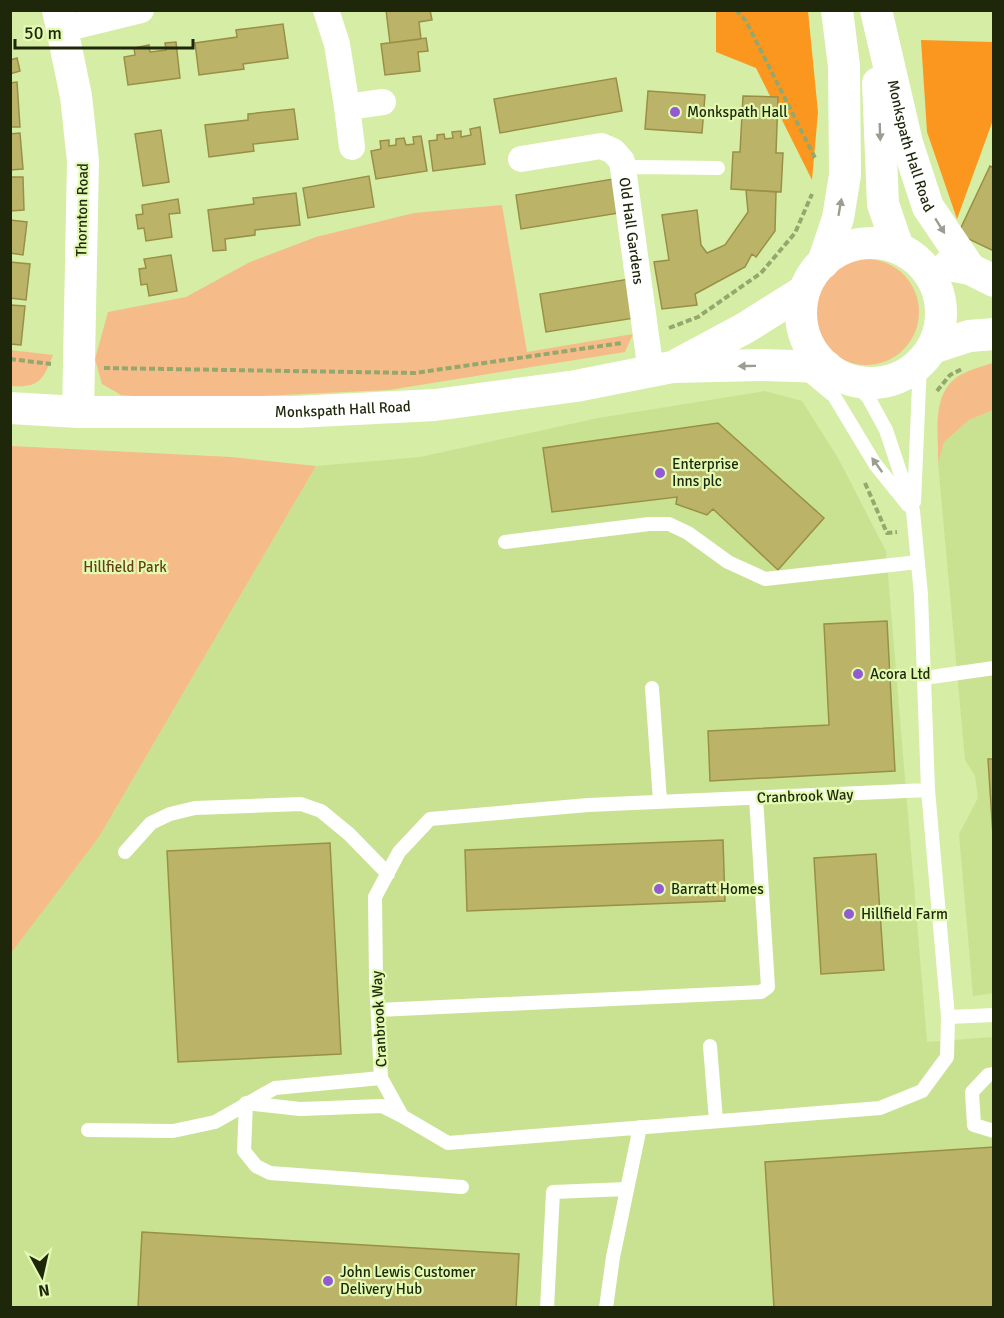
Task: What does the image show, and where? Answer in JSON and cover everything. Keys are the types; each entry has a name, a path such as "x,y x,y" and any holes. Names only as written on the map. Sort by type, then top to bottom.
{"street":[{"path":"61,20 141,10"},
{"path":"327,10 337,44 352,147"},
{"name":"Monkspath Hall Road","path":"823,263 838,218 845,175 844,66 837,10"},
{"name":"Monkspath Hall Road","path":"874,10 883,204 907,254"},
{"name":"Monkspath Hall Road","path":"874,10 907,143 928,207 982,275"},
{"name":"Thornton Road","path":"61,20 76,96 83,161 78,412"},
{"path":"347,107 383,102"},
{"name":"Old Hall Gardens","path":"520,159 601,146 613,151 622,161 645,338 661,370"},
{"name":"Monkspath Hall Road","path":"10,408 78,412 296,412 435,405 576,386 661,370 825,371 869,383 888,381 905,374 926,355 939,330 940,300 929,273 907,254 878,244 858,244 839,251 823,263 812,276 804,291 801,312 804,333 825,371"},
{"path":"907,254 982,275"},
{"name":"Monkspath Hall Road","path":"661,370 751,324 804,291"},
{"path":"926,355 969,336 993,334"}],"lane":[{"path":"624,169 638,167 718,168"},
{"path":"246,1103 300,1109 381,1106 448,1143 880,1108 922,1091 947,1057 948,1017 928,790 918,562 913,511 926,355"},
{"path":"825,371 834,396 875,464 913,511"},
{"path":"825,371 868,397 886,430 913,511"},
{"path":"505,542 650,524 669,524 688,533 728,562 765,579 918,562"},
{"path":"924,678 993,668"},
{"path":"652,688 660,801"},
{"name":"Cranbrook Way","path":"402,1116 381,1078 375,897 399,852 430,819 588,805 928,790"},
{"path":"378,1010 761,992 768,987 756,798"},
{"path":"125,852 151,823 170,814 195,808 301,804 321,811 349,834 388,874"},
{"path":"948,1017 993,1015"},
{"path":"710,1046 716,1121"},
{"path":"993,1074 988,1074 972,1092 974,1125 993,1131"},
{"path":"88,1130 173,1131 215,1122 275,1088 381,1078"},
{"path":"246,1103 244,1151 256,1166 270,1173 462,1187"},
{"path":"606,1308 613,1257 640,1127"},
{"path":"547,1308 553,1192 627,1189"}],"path":[{"path":"736,10 746,21 822,172 845,175"},
{"path":"10,359 79,368 415,373 616,345 645,338 698,317 760,273 795,233 813,192"}],"shaded area":[{"path":"716,11 808,11 818,112 812,180 756,68 716,52"},
{"path":"921,40 993,42 993,120 957,219 927,132"},
{"path":"765,391 802,401 838,458 886,551 927,1042 993,1037 993,1307 11,1307 10,953 99,837 316,466 420,457 598,418"},
{"path":"993,410 994,993 973,996 959,834 978,798 975,776 965,760 938,463 944,442 969,420"}],"green space":[{"path":"502,205 527,352 633,334 625,352 389,390 177,400 121,395 102,384 95,359 108,312 186,297 250,262 316,237 414,213"},
{"path":"866,259 886,263 903,275 915,292 919,312 915,332 903,349 886,361 866,365 846,361 829,349 817,332 813,312 817,292 829,275 846,263"},
{"path":"10,350 53,355 39,381 28,386 11,386"},
{"path":"993,363 993,410 969,420 944,442 938,463 938,413 945,391 952,381 962,374"},
{"name":"Hillfield Park","path":"11,446 231,457 316,466 99,837 11,953"}],"building":[{"path":"386,10 430,10 432,20 419,22 421,39 390,43"},
{"path":"283,24 288,58 243,64 244,69 199,75 195,43 237,37 236,30"},
{"path":"426,38 428,51 418,52 420,71 385,75 381,44"},
{"path":"176,42 180,78 128,85 124,57 135,55 134,48 149,45 150,52 166,50 165,43"},
{"path":"17,58 20,71 10,74 10,60"},
{"path":"616,78 622,111 500,133 494,99"},
{"path":"17,82 20,127 10,127 10,83"},
{"name":"Monkspath Hall","path":"648,91 705,95 702,133 645,129"},
{"path":"743,96 778,97 776,153 783,153 781,192 731,189 733,152 740,152"},
{"path":"294,109 298,139 253,144 254,151 209,157 205,125 248,120 248,114"},
{"path":"480,127 485,164 433,171 429,141 437,140 437,135 444,134 445,139 453,138 452,132 461,131 461,137 471,135 470,129"},
{"path":"161,130 169,182 143,186 135,134"},
{"path":"20,133 23,169 10,170 10,134"},
{"path":"421,136 427,171 376,179 371,151 381,149 380,141 389,140 389,146 396,145 396,139 404,138 406,145 414,144 413,137"},
{"path":"990,166 994,168 994,251 958,234"},
{"path":"369,176 374,207 308,218 303,188"},
{"path":"10,177 23,177 24,210 10,211"},
{"path":"613,179 619,213 521,229 516,195"},
{"path":"746,190 776,192 775,231 756,257 752,254 745,267 695,294 697,305 662,309 654,262 669,260 662,215 697,210 701,245 707,253 725,245 748,212"},
{"path":"296,193 300,225 255,230 255,235 225,239 226,250 213,251 208,210 254,204 253,198"},
{"path":"178,199 180,213 169,214 172,237 146,241 144,228 138,229 136,215 143,214 142,205"},
{"path":"10,220 27,222 23,255 10,253"},
{"path":"171,255 177,291 149,296 147,284 141,285 139,269 146,268 144,259"},
{"path":"10,262 30,264 26,300 10,298"},
{"path":"629,279 635,318 546,332 540,294"},
{"path":"10,305 25,306 21,345 10,344"},
{"name":"Enterprise Inns plc","path":"718,423 824,518 778,570 713,509 707,515 676,504 677,497 552,512 543,448"},
{"name":"Acora Ltd","path":"887,621 895,771 710,781 708,731 829,725 824,624"},
{"path":"988,759 994,759 994,851"},
{"path":"723,840 725,901 467,911 465,850"},
{"path":"330,843 341,1054 178,1062 167,851"},
{"name":"Hillfield Farm","path":"876,854 884,970 821,974 814,858"},
{"path":"994,1147 994,1308 774,1308 765,1162"},
{"name":"John Lewis Customer Delivery Hub","path":"142,1232 519,1254 516,1308 138,1308"}],"place":[{"name":"Monkspath Hall","path":"675,112"},
{"name":"Enterprise Inns plc","path":"660,473"},
{"name":"Acora Ltd","path":"858,674"},
{"name":"Barratt Homes","path":"659,889"},
{"name":"Hillfield Farm","path":"849,914"},
{"name":"John Lewis Customer Delivery Hub","path":"328,1281"}]}
